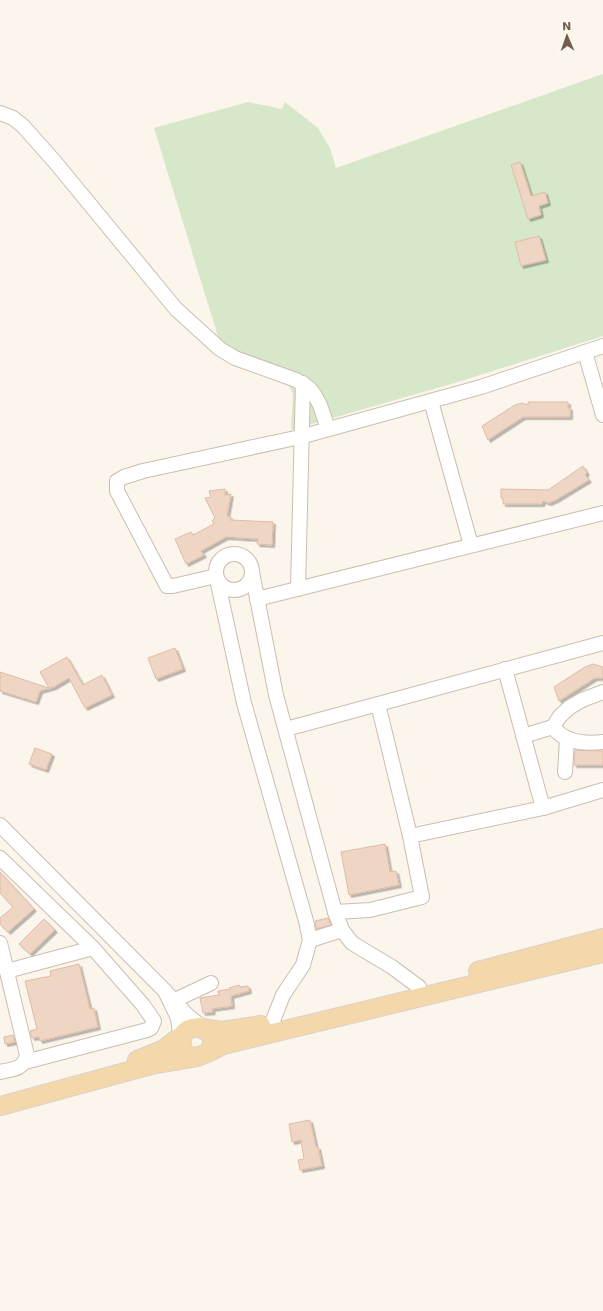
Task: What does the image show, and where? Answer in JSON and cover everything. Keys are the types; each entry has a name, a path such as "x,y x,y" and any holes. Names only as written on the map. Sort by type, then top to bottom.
{"main road":[{"path":"191,1032 242,1029 272,1023 419,987 603,938"},
{"path":"0,1106 151,1065 202,1055 223,1045 603,953"},
{"path":"0,1094 137,1060 164,1049 191,1032 207,1031 212,1040 211,1045 202,1055 188,1055 184,1051 191,1032"}],"street":[{"path":"0,113 13,118 22,126 55,162 176,309 220,349 235,358 302,383 314,394 320,405 328,429"},
{"path":"217,578 167,586 117,491 117,482 124,477 143,471 300,437 431,401 481,387 603,346"},
{"path":"585,352 603,415"},
{"path":"298,589 302,383"},
{"path":"431,401 471,545"},
{"path":"257,599 603,512"},
{"path":"272,1023 283,995 302,965 310,940 306,921 244,703 217,578 217,566 220,561 224,557 234,554 240,555 249,562 252,572 276,695 335,912 342,930 352,944 392,967 419,987"},
{"path":"217,578 226,588 237,589 248,584 252,572"},
{"path":"286,729 603,643"},
{"path":"505,669 543,808"},
{"path":"523,736 553,726 560,716 570,707 582,700 603,692"},
{"path":"335,912 370,910 422,897 410,836 378,704"},
{"path":"553,726 558,734 568,739 594,743 603,742"},
{"path":"565,772 568,739"},
{"path":"410,836 543,808 603,790"},
{"path":"0,825 191,1019 191,1032"},
{"path":"0,858 93,948 143,1005 154,1021 148,1030 25,1062"},
{"path":"310,940 342,930"},
{"path":"0,943 27,1055 25,1062 20,1067 0,1072"},
{"path":"7,971 93,948"},
{"path":"170,998 211,983"},
{"path":"170,998 178,1018 191,1032"}],"green space":[{"path":"603,74 603,336 458,382 291,430 293,394 283,374 220,343 154,128 248,102 282,109 285,102 318,128 330,148 336,168"}],"building":[{"path":"520,162 531,196 545,192 548,203 539,206 541,215 528,219 511,165"},
{"path":"539,236 546,260 521,266 515,242"},
{"path":"528,402 568,402 570,417 523,417 488,440 482,426 515,405 522,403 528,405"},
{"path":"583,466 587,473 585,475 589,480 556,500 549,503 543,501 542,504 503,504 501,489 548,490"},
{"path":"225,489 225,495 231,494 227,516 231,517 230,520 273,522 272,545 257,544 258,539 226,537 201,551 204,555 186,564 175,539 191,532 193,535 214,524 212,521 215,518 205,498 211,497 209,491"},
{"path":"175,648 183,669 156,679 148,658"},
{"path":"67,657 83,685 102,675 112,695 85,708 69,678 54,687 40,691 36,702 0,691 0,672 49,688 40,672"},
{"path":"593,664 603,667 603,678 595,678 559,701 554,687 585,667"},
{"path":"35,748 52,754 46,770 29,764"},
{"path":"575,750 603,751 603,765 574,765"},
{"path":"385,844 390,872 396,871 399,885 349,895 341,852"},
{"path":"0,872 34,909 8,932 0,924 0,918 13,907 0,893"},
{"path":"328,918 331,925 316,929 315,921"},
{"path":"44,919 55,930 30,954 19,944"},
{"path":"79,964 90,1009 94,1008 98,1027 40,1041 39,1037 32,1038 30,1031 37,1029 25,981 51,976 50,971"},
{"path":"239,985 240,987 248,986 249,991 231,996 232,1006 212,1009 213,1012 203,1013 200,998 219,995 218,991 230,989 229,988"},
{"path":"13,1035 15,1042 5,1044 4,1037"},
{"path":"310,1120 322,1166 300,1170 298,1160 304,1159 301,1140 292,1142 289,1124"}]}
